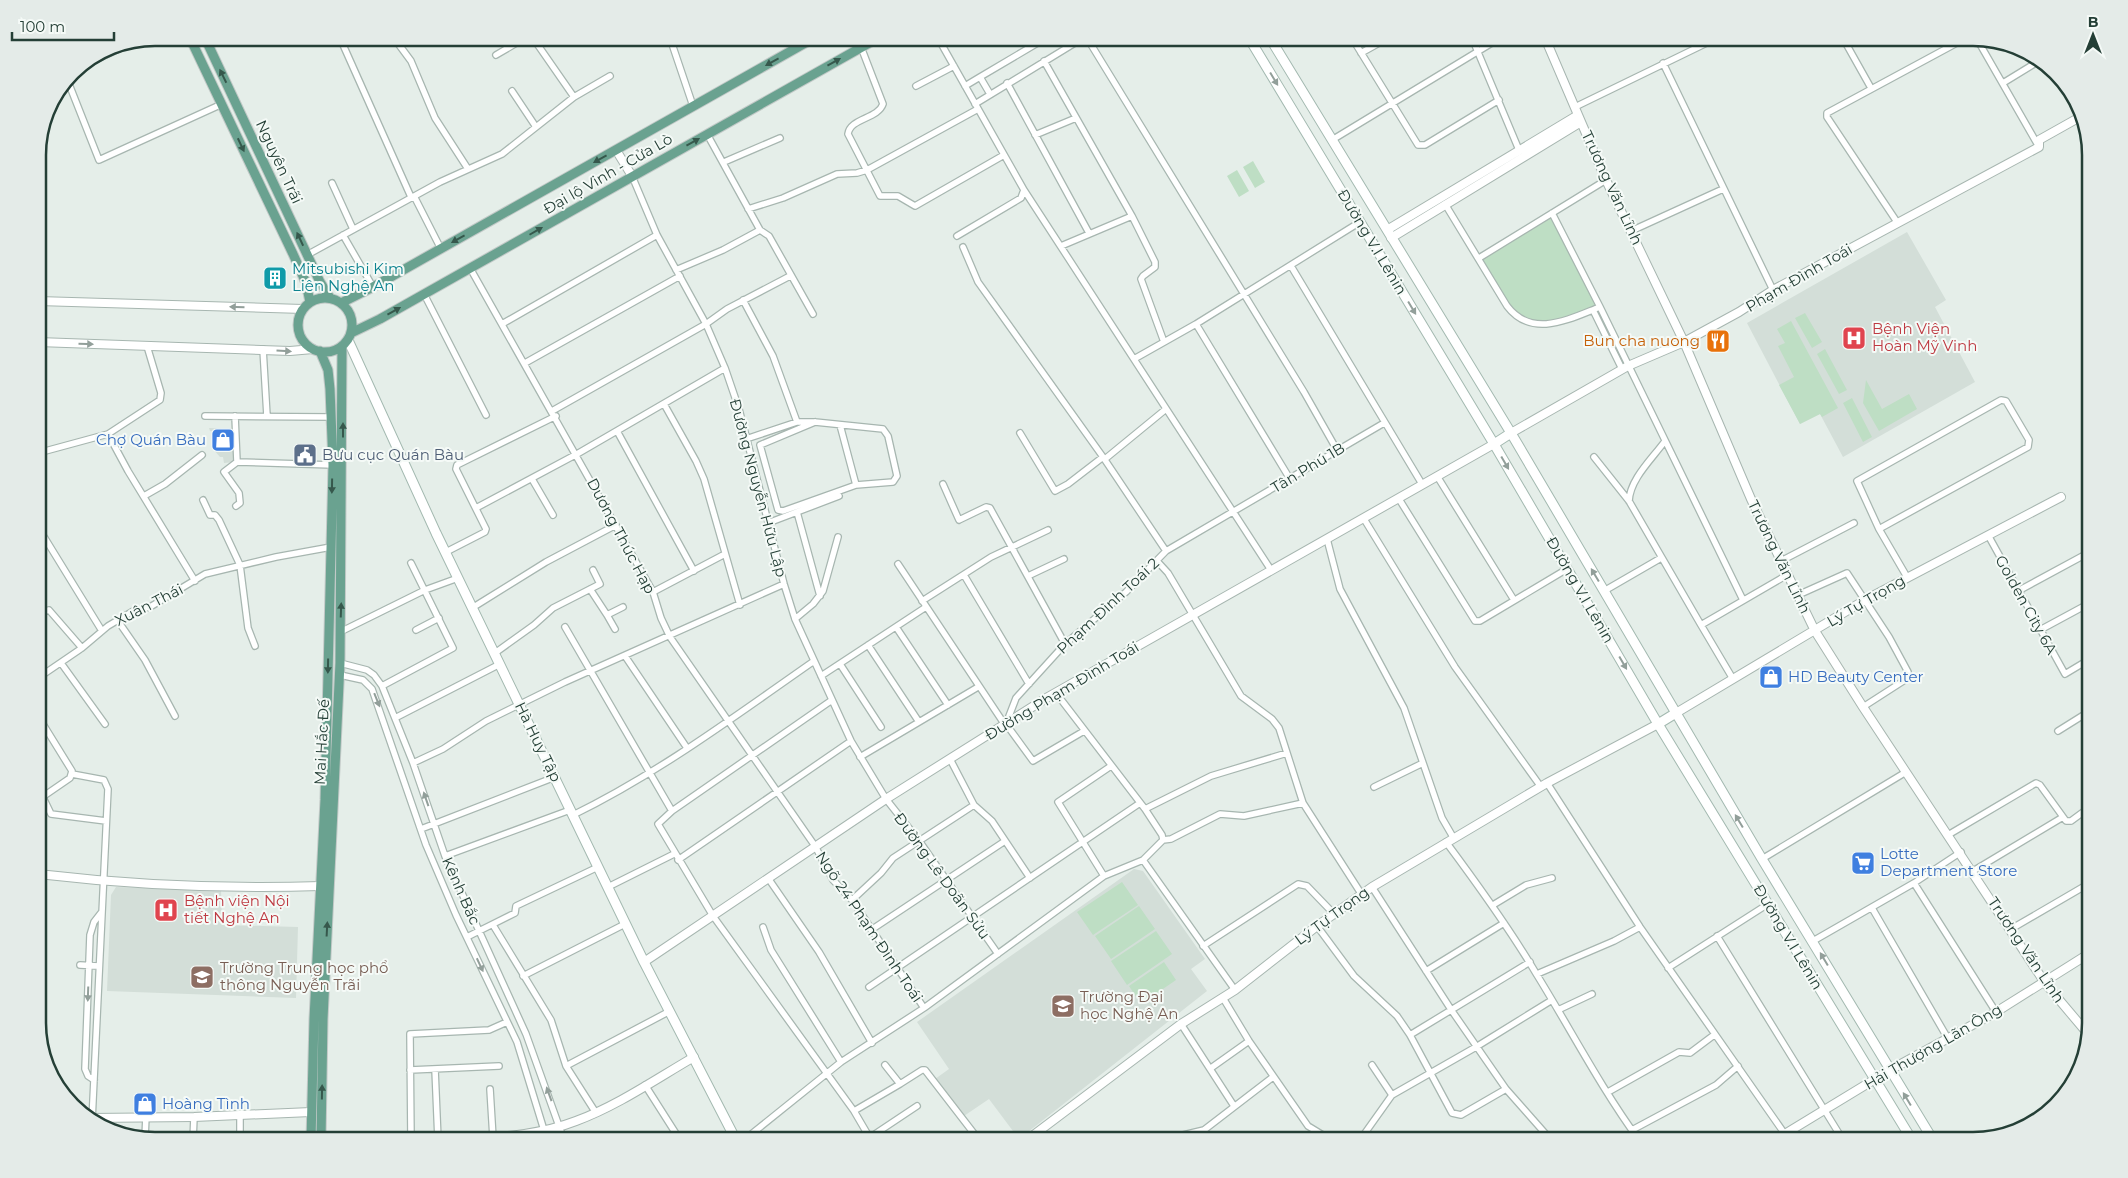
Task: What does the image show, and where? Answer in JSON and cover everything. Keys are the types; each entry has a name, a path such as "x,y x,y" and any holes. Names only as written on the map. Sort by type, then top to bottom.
{"main road":[{"path":"194,46 306,283 306,306 298,324 299,331 307,344 317,350 336,350 347,340 352,318 341,302 330,298 322,298 306,306"},
{"name":"Nguyên Trãi","path":"209,46 307,255 330,298"},
{"name":"Đại lộ Vinh - Cửa Lò","path":"341,302 373,287 800,46"},
{"name":"Đường V.I Lênin","path":"1254,46 1494,444 1658,724 1907,1132"},
{"name":"Đường V.I Lênin","path":"1275,46 1511,434 1762,859 1928,1132"},
{"name":"Đại lộ Vinh - Cửa Lò","path":"347,340 424,294 862,47"},
{"path":"222,104 234,98"},
{"path":"1360,222 1376,212"},
{"name":"Hà Huy Tập","path":"347,340 472,608 625,924 732,1132"},
{"name":"Mai Hắc Đế","path":"321,1132 318,1019 321,886 340,675 347,340"},
{"name":"Mai Hắc Đế","path":"311,1132 329,810 333,465 328,370 317,350"},
{"path":"1494,444 1511,434"},
{"path":"1658,724 1676,713"}],"street":[{"path":"344,46 413,197 441,249"},
{"path":"400,46 411,61 435,118 468,169"},
{"path":"496,55 511,46"},
{"path":"539,46 574,97"},
{"path":"673,46 693,106"},
{"path":"943,46 1024,190 1271,570"},
{"path":"965,86 1032,46"},
{"path":"748,209 783,198 837,174 857,173 866,170 977,106 990,94 1069,46"},
{"path":"1092,46 1304,392 1337,450"},
{"path":"1357,46 1416,143 1422,146 1499,100"},
{"path":"1361,53 1374,46"},
{"path":"1476,46 1519,150"},
{"path":"1332,140 1485,46"},
{"name":"Trương Văn Lĩnh","path":"1548,46 1606,180 1684,342 1751,499 1815,631 1863,707 1961,852 2045,982 2082,1026"},
{"path":"1575,107 1700,46"},
{"path":"1847,46 1871,88"},
{"path":"1897,222 1826,115 1828,111 1951,46"},
{"path":"862,47 883,101 883,107 880,111 850,127 848,132 880,196 898,196 915,206 1004,154"},
{"path":"1982,47 2038,147"},
{"path":"1044,61 1132,216 1156,264 1153,270 1143,276 1141,280 1164,342"},
{"path":"1664,63 1772,290"},
{"path":"2003,82 2033,65"},
{"path":"916,86 954,66"},
{"path":"307,255 413,197 502,154 574,97 610,76"},
{"path":"980,77 990,94"},
{"path":"1007,83 1090,233"},
{"path":"70,87 98,160 222,104"},
{"path":"512,91 536,127"},
{"path":"1035,135 1076,118"},
{"path":"1389,234 1519,150 1580,119"},
{"path":"1389,234 1445,204 1580,119"},
{"name":"Phạm Đình Toái","path":"1511,434 1625,368 1684,342 1739,312 1772,290 2038,147 2039,140 2075,119"},
{"path":"707,134 760,230 769,236 812,314"},
{"path":"724,162 780,138"},
{"path":"616,150 632,176"},
{"name":"Đường Nguyễn Hữu Lập","path":"632,176 657,235 706,324 724,368 746,439 795,619 851,741 886,799"},
{"path":"1479,258 1606,180"},
{"path":"332,183 354,229"},
{"path":"1631,231 1723,189"},
{"path":"957,236 1019,200 1023,196 1024,190"},
{"path":"1445,204 1510,310 1527,322 1538,325 1550,325 1600,307"},
{"path":"1552,213 1600,307 1625,368"},
{"path":"1061,246 1132,216"},
{"path":"1134,359 1196,324 1360,222"},
{"path":"525,363 678,273 760,230"},
{"path":"343,235 373,287"},
{"path":"502,324 657,235"},
{"path":"963,247 978,282 1104,458 1166,552"},
{"path":"1290,266 1422,484"},
{"name":"Dương Thúc Hạp","path":"470,268 654,592 661,618 670,637 815,846"},
{"path":"446,552 485,532 486,526 456,469 457,465 554,414 706,324 727,309 790,276"},
{"path":"424,294 486,415"},
{"path":"743,300 773,356 797,422"},
{"path":"46,301 306,306"},
{"path":"1593,310 1665,441 1743,600"},
{"path":"1196,324 1290,479"},
{"path":"46,342 290,351 317,350"},
{"path":"46,451 108,434 160,400 161,397 147,346"},
{"path":"263,349 268,416"},
{"path":"476,508 577,454 724,368"},
{"path":"1879,529 2028,447 2029,440 2006,401 2001,400 1858,480 1857,485 1879,529 1908,577"},
{"path":"664,404 701,472 740,605"},
{"path":"1020,433 1054,490 1068,484 1104,458 1166,409"},
{"path":"205,416 331,416"},
{"path":"235,416 237,462"},
{"path":"746,439 797,422 815,422 881,429 888,436 897,476 896,480 893,482 856,485 783,510 777,509 760,445 815,422"},
{"name":"Tân Phú 1B","path":"1233,513 1384,422"},
{"path":"840,425 856,485"},
{"path":"617,431 694,571"},
{"path":"108,434 195,581"},
{"path":"1629,502 1630,491 1665,441"},
{"name":"Đường Phạm Đình Toái","path":"644,962 886,799 1005,724 1056,693 1494,444"},
{"path":"144,496 170,481 202,456"},
{"path":"1594,457 1629,502 1734,679"},
{"path":"236,506 240,503 239,493 224,472 237,462 333,465"},
{"path":"1437,476 1514,600"},
{"path":"532,478 553,515"},
{"path":"944,484 958,520 989,507 1065,644"},
{"path":"768,523 839,496"},
{"name":"Lý Tự Trọng","path":"1676,713 1865,600 2061,497"},
{"path":"1399,499 1474,620 1480,621 1568,569"},
{"path":"202,500 210,515 215,516 219,520 240,565 247,625 255,646"},
{"path":"797,512 820,596"},
{"name":"Phạm Đình Toái 2","path":"1005,724 1016,698 1065,644 1106,610 1166,552 1233,513"},
{"path":"1364,519 1455,667 1544,785 1714,1035 1784,1132"},
{"path":"1781,561 1854,523"},
{"path":"472,608 546,562 616,525"},
{"path":"922,601 991,558 1048,530"},
{"name":"Golden City 6A","path":"1988,535 2065,674 2082,664"},
{"path":"795,619 820,596 825,586 838,537"},
{"path":"1327,539 1340,589 1404,708 1450,840 1530,962 1578,1044 1632,1130 1716,1085 1738,1066"},
{"path":"46,540 102,631"},
{"name":"Xuân Thái","path":"46,673 82,648 102,631 135,610 150,607 205,574 331,547"},
{"path":"654,592 725,554"},
{"path":"2018,591 2082,556"},
{"path":"1604,591 1661,558"},
{"path":"1028,576 1064,559"},
{"path":"1157,561 1168,573 1241,696 1272,719 1279,728 1303,803 1362,895"},
{"path":"382,686 417,666 452,650 453,647 411,564"},
{"path":"898,564 978,687 1033,761 1084,731"},
{"path":"495,653 534,625 553,608 600,584 593,570"},
{"path":"1798,595 1847,573 1897,652 1908,676 1905,680 1896,684 1863,707"},
{"path":"964,575 1029,684"},
{"path":"1701,625 1787,575"},
{"path":"340,632 425,590 458,578"},
{"path":"413,763 443,749 482,724 590,670 670,637 784,584"},
{"path":"590,589 615,629"},
{"path":"607,615 623,607"},
{"path":"821,676 926,607"},
{"path":"2040,630 2082,607"},
{"path":"46,611 49,610 82,648"},
{"path":"416,630 439,618"},
{"path":"118,621 141,654 176,716"},
{"path":"896,626 948,705"},
{"path":"565,627 672,811"},
{"path":"868,645 919,722"},
{"path":"625,656 687,748"},
{"path":"445,856 609,797 649,774 814,661"},
{"path":"61,663 105,724"},
{"path":"340,663 361,668 374,675 367,682 340,675"},
{"path":"396,718 500,664"},
{"path":"840,664 882,726"},
{"name":"Kênh Bắc","path":"374,675 382,686 396,718 445,856 526,1034 562,1132"},
{"name":"Kênh Bắc","path":"367,682 379,705 421,829 467,937 517,1042 544,1130"},
{"path":"860,757 978,687"},
{"path":"1056,693 1140,803 1162,835 1163,840"},
{"path":"832,700 672,811 658,824 712,916 854,1111 865,1132"},
{"path":"2058,731 2082,716"},
{"name":"Lý Tự Trọng","path":"1040,1131 1181,1024 1235,990 1317,926 1372,887 1544,785 1658,724"},
{"path":"46,729 72,771 70,778 46,795"},
{"path":"608,887 676,857 851,741"},
{"path":"1145,810 1211,776 1287,753"},
{"path":"950,759 974,805 992,821 1030,878"},
{"path":"1374,787 1423,763"},
{"path":"1104,876 1058,804 1058,800 1111,766"},
{"path":"1762,859 1906,772"},
{"path":"72,774 104,780 108,789 92,1111"},
{"path":"421,829 555,777"},
{"path":"1948,835 2036,783 2040,785 2066,821 2071,821 2082,813"},
{"name":"Đường Lê Doãn Sửu","path":"886,799 920,842 998,954"},
{"path":"46,801 51,814 106,821"},
{"path":"869,987 1140,803"},
{"path":"754,1132 841,1062 924,1008 1104,876 1143,860 1163,840 1171,839 1220,814 1244,816 1303,803"},
{"path":"852,900 881,873 893,858 974,805"},
{"path":"1973,871 2062,817"},
{"path":"870,930 1005,842"},
{"name":"Ngõ 24 Phạm Đình Toái","path":"815,846 833,880 852,900 870,930 924,1008"},
{"path":"1813,941 1914,883 1961,852"},
{"path":"1143,860 1235,990"},
{"path":"467,937 515,913 516,906 598,867"},
{"path":"46,875 103,882 255,888 321,886"},
{"path":"768,878 819,952 872,1043"},
{"path":"1493,905 1526,885 1552,878"},
{"path":"1914,883 1996,1012"},
{"path":"1203,946 1298,884 1307,886 1335,915"},
{"path":"1372,887 1476,1047 1506,1089 1544,1132"},
{"path":"2011,929 2082,888"},
{"path":"1668,968 1768,904"},
{"path":"1872,908 1947,1037"},
{"path":"94,1080 88,1076 85,1069 90,935 94,922 101,913"},
{"path":"1426,971 1504,923"},
{"path":"523,976 625,924"},
{"path":"493,925 551,1020 566,1066 596,1113"},
{"path":"1317,926 1354,976 1392,1011 1410,1035 1450,1111 1456,1115 1463,1114 1506,1089"},
{"path":"763,927 771,950 841,1062"},
{"path":"1537,974 1614,941 1640,927"},
{"path":"1717,936 1838,1132"},
{"name":"Hải Thượng Lãn Ông","path":"1794,1132 1875,1079 1947,1037 1996,1012 2082,958"},
{"path":"1410,1035 1530,962"},
{"path":"80,966 99,966"},
{"path":"1558,1010 1592,994"},
{"path":"1223,998 1273,1077 1308,1126 1318,1132"},
{"path":"1366,1132 1392,1095 1476,1047 1552,1000"},
{"path":"566,1066 670,1011"},
{"path":"411,1132 409,1036 411,1033 489,1030 507,1022"},
{"path":"1181,1024 1234,1106"},
{"path":"1608,1092 1679,1052 1690,1053 1714,1035"},
{"path":"1211,1068 1249,1041"},
{"path":"531,1132 560,1126 596,1113 694,1057"},
{"path":"884,1065 900,1084"},
{"path":"1372,1065 1392,1095"},
{"path":"410,1070 499,1066"},
{"path":"435,1069 438,1132"},
{"path":"854,1111 922,1070 925,1070 973,1132"},
{"path":"1196,1132 1204,1130 1273,1077"},
{"path":"645,1085 675,1132"},
{"path":"490,1089 492,1132"},
{"path":"880,1132 916,1106"},
{"path":"104,1118 146,1116 240,1116 311,1112"},
{"path":"145,1131 146,1116"},
{"path":"240,1116 240,1132"},
{"path":"193,1132 194,1117"}],"shaded area":[{"name":"Bệnh Viện Hoàn Mỹ Vinh","path":"1907,232 1946,300 1935,307 1975,382 1843,457 1820,414 1800,424 1747,323"},
{"name":"Chợ Quán Bàu","path":"209,428 234,429 234,462 224,463 223,457 220,457 213,449 213,432"},
{"name":"Trường Đại học Nghệ An","path":"1134,869 1143,871 1205,959 1191,969 1207,991 1028,1132 1014,1132 989,1099 961,1118 935,1079 949,1069 917,1022"},
{"path":"116,887 221,890 222,925 298,927 296,998 107,991 111,895"}],"green space":[{"path":"1253,161 1265,182 1255,188 1243,167"},
{"path":"1237,170 1249,191 1239,197 1227,176"},
{"path":"1552,213 1600,307 1550,325 1517,316 1479,258"},
{"path":"1805,313 1822,342 1812,348 1795,318"},
{"path":"1791,321 1838,408 1822,417 1820,414 1800,424 1779,385 1794,377 1778,346 1785,343 1777,329"},
{"path":"1825,349 1847,390 1839,394 1817,354"},
{"path":"1866,380 1882,409 1909,394 1917,409 1879,431 1863,403"},
{"path":"1852,398 1872,437 1863,442 1843,403"},
{"path":"1122,882 1138,905 1093,935 1077,912"},
{"path":"1139,906 1155,929 1111,959 1095,936"},
{"path":"1156,931 1172,954 1127,985 1111,961"},
{"path":"1164,962 1176,980 1141,1004 1129,986"}],"place":[{"name":"Mitsubishi Kim Liên Nghệ An","path":"275,278"},
{"name":"Bệnh Viện Hoàn Mỹ Vinh","path":"1854,338"},
{"name":"Bun cha nuong","path":"1718,341"},
{"name":"Chợ Quán Bàu","path":"223,440"},
{"name":"Bưu cục Quán Bàu","path":"305,455"},
{"name":"HD Beauty Center","path":"1771,677"},
{"name":"Lotte Department Store","path":"1863,863"},
{"name":"Bệnh viện Nội tiết Nghệ An","path":"166,910"},
{"name":"Trường Trung học phổ thông Nguyễn Trãi","path":"202,977"},
{"name":"Trường Đại học Nghệ An","path":"1063,1006"},
{"name":"Hoàng Tình","path":"145,1104"}]}
